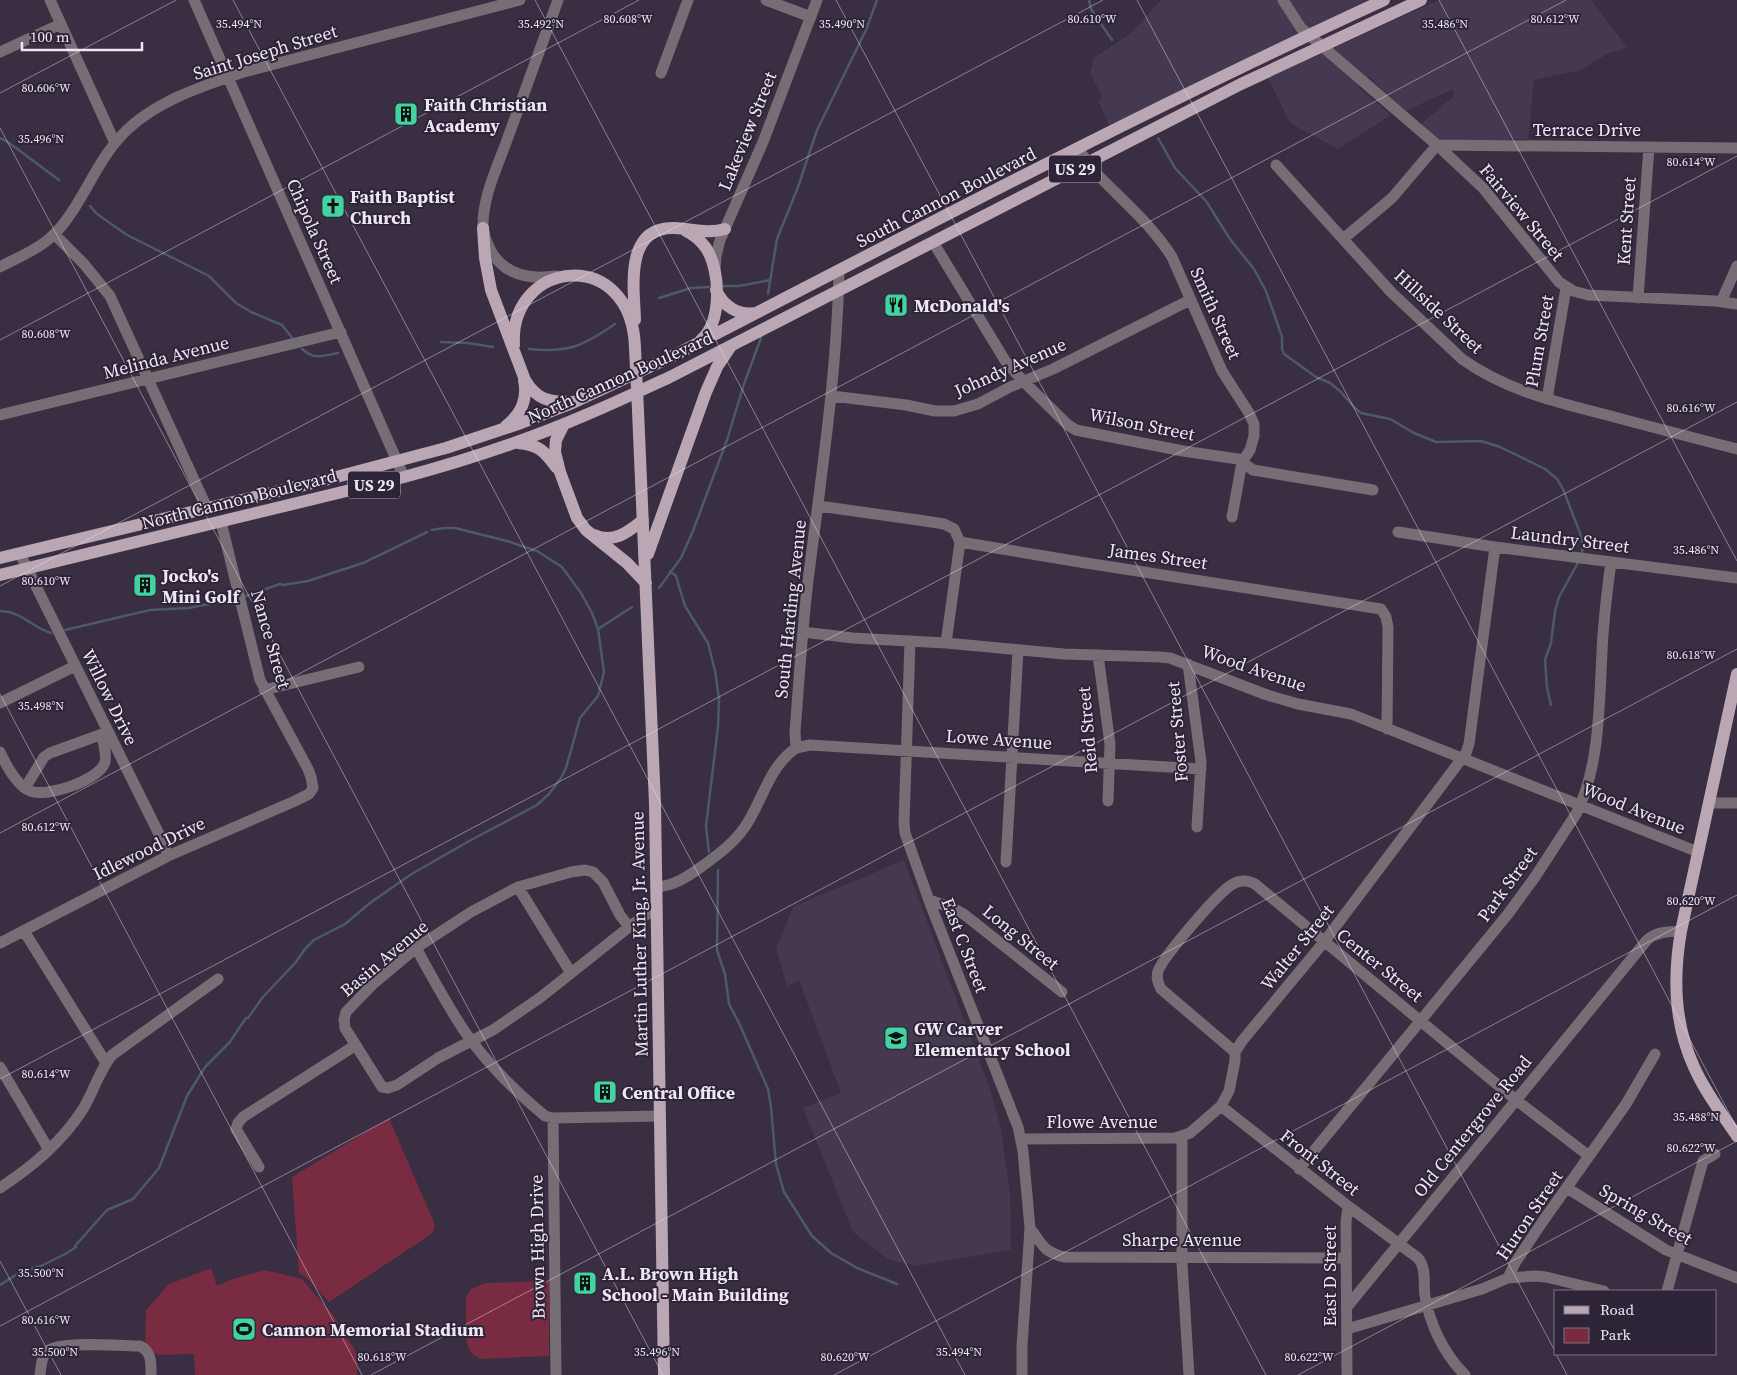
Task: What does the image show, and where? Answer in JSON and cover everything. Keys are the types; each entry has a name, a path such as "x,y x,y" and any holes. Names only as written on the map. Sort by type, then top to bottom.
{"main road":[{"name":"South Cannon Boulevard","path":"578,400 691,346 1078,148 1384,0"},
{"name":"South Cannon Boulevard","path":"732,345 1088,162 1321,46 1420,0"},
{"path":"483,228 488,277 522,373 532,391 541,398 558,402 578,400"},
{"path":"674,228 691,234 704,245 711,258 722,300 732,309 745,314 756,313"},
{"path":"645,566 635,344 634,274 637,252 644,241 652,234 663,230 674,228 710,231 725,228"},
{"path":"515,355 514,332 518,317 524,306 538,289 554,279 564,276 578,275 593,278 606,284 614,291 628,311 635,344"},
{"path":"691,346 705,336 711,326 716,306 716,282"},
{"path":"645,566 658,522 706,392 717,367 732,345"},
{"name":"North Cannon Boulevard","path":"0,575 455,463 564,424 668,378 732,345"},
{"path":"491,433 508,424 521,410 526,392 522,373"},
{"name":"North Cannon Boulevard","path":"0,558 398,461 491,433 578,400"},
{"path":"564,424 555,446 560,472 577,518 586,530 627,563 646,583"},
{"path":"515,443 530,444 542,450 560,472"},
{"path":"592,534 606,539 614,538 627,533 643,520"},
{"name":"Martin Luther King, Jr. Avenue","path":"645,566 655,804 664,1375"},
{"path":"1737,674 1681,932 1675,974 1675,996 1679,1024 1694,1068 1705,1089 1737,1136"}],"street":[{"path":"50,0 115,143"},
{"name":"Chipola Street","path":"194,0 404,477"},
{"name":"Saint Joseph Street","path":"0,267 34,249 54,234 65,222 115,143 132,125 149,112 202,87 228,78 520,0"},
{"path":"558,0 489,190 483,228 486,241 494,256 510,270 522,276 534,278 564,276"},
{"path":"660,73 688,0"},
{"path":"766,0 811,17"},
{"name":"Lakeview Street","path":"716,282 716,254 725,228 763,142 817,0"},
{"name":"Fairview Street","path":"1283,0 1301,28 1437,145 1491,196 1544,265 1566,288 1588,295 1737,304"},
{"path":"0,52 61,24"},
{"path":"1343,239 1392,198 1437,145"},
{"name":"Terrace Drive","path":"1437,145 1737,148"},
{"name":"Kent Street","path":"1638,298 1648,147"},
{"name":"Smith Street","path":"1078,148 1095,172 1152,229 1165,245 1222,371 1254,424 1252,443 1242,462 1232,517"},
{"name":"Hillside Street","path":"1276,164 1391,292 1462,359 1494,379 1547,399 1737,449"},
{"path":"54,234 84,264 110,296 207,508"},
{"name":"Wilson Street","path":"933,242 1006,362 1068,425 1081,432 1238,459 1252,470 1373,490"},
{"path":"1721,302 1737,266"},
{"name":"South Harding Avenue","path":"796,748 795,732 803,632 832,396 839,270"},
{"name":"Plum Street","path":"1547,399 1566,288"},
{"name":"Johndy Avenue","path":"832,396 906,405 935,412 954,411 978,404 1053,369 1190,300"},
{"name":"Melinda Avenue","path":"0,415 341,332"},
{"path":"819,506 944,524 954,529 960,542 946,643"},
{"name":"Nance Street","path":"221,522 264,690 308,769 313,788"},
{"name":"Laundry Street","path":"1398,532 1495,547 1737,578"},
{"name":"James Street","path":"960,542 1381,608 1386,617 1388,627 1387,729"},
{"name":"Walter Street","path":"1182,1137 1197,1128 1222,1106 1229,1091 1235,1052 1242,1041 1324,942 1463,758 1469,744 1495,547"},
{"name":"Willow Drive","path":"20,554 75,666 105,734 161,838 168,856"},
{"name":"Park Street","path":"1300,1169 1513,907 1535,877 1580,805 1593,759 1597,731 1604,617 1610,562"},
{"name":"Wood Avenue","path":"803,632 853,638 946,643 1064,654 1160,657 1188,664 1267,695 1298,704 1351,714 1698,852"},
{"name":"East C Street","path":"910,641 905,833 929,900 1022,1139 1030,1228 1022,1346 1022,1375"},
{"path":"1006,862 1018,650"},
{"name":"Reid Street","path":"1098,655 1110,744 1108,801"},
{"name":"Foster Street","path":"1188,664 1201,769 1197,827"},
{"path":"0,703 75,666"},
{"path":"264,690 359,667"},
{"path":"0,752 16,778 25,788 38,793 63,789 83,781 101,770 106,757 105,734 50,753 44,757 25,788"},
{"name":"Lowe Avenue","path":"796,748 810,745 1201,769"},
{"path":"656,887 673,884 683,879 713,859 732,843 748,823 776,767 796,748"},
{"name":"Idlewood Drive","path":"0,943 168,856 295,801 309,794 313,788"},
{"path":"1709,803 1737,803"},
{"name":"Basin Avenue","path":"472,1042 438,1058 397,1085 388,1088 382,1087 345,1028 344,1020 346,1012 373,984 416,948 472,912 518,888 571,872 585,870 593,872 603,882 620,915 629,927"},
{"name":"Center Street","path":"1235,1052 1161,989 1157,981 1157,973 1162,962 1192,925 1226,888 1240,881 1248,881 1255,884 1516,1100 1589,1156"},
{"path":"518,888 571,973"},
{"name":"Long Street","path":"929,900 949,906 965,915 1062,992"},
{"path":"472,1042 517,1014 656,907"},
{"path":"24,931 106,1063"},
{"name":"Old Centergrove Road","path":"1347,1307 1647,940 1651,936 1662,932 1681,932"},
{"path":"416,948 462,1029 489,1062 545,1116 553,1118 660,1116"},
{"path":"0,1188 24,1172 69,1130 84,1107 112,1055 218,979"},
{"path":"259,1167 236,1130 238,1122 356,1045"},
{"name":"Huron Street","path":"1347,1329 1482,1290 1508,1278 1524,1249 1626,1104 1655,1054"},
{"path":"0,1067 49,1150"},
{"name":"Front Street","path":"1222,1106 1300,1169 1399,1244"},
{"name":"Brown High Drive","path":"553,1118 556,1375"},
{"path":"1182,1137 1183,1257 1189,1375"},
{"name":"Flowe Avenue","path":"1022,1139 1151,1139 1182,1137"},
{"path":"1667,1290 1704,1161 1715,1154"},
{"name":"Spring Street","path":"1567,1188 1666,1250 1737,1278"},
{"name":"East D Street","path":"1347,1375 1346,1258 1348,1206"},
{"name":"Sharpe Avenue","path":"1030,1228 1046,1250 1064,1256 1346,1258"},
{"path":"1399,1244 1416,1256 1423,1266 1424,1289 1432,1323 1446,1350 1466,1375"},
{"path":"1508,1278 1546,1277 1600,1290"},
{"path":"40,1375 42,1361 46,1352 52,1348 71,1345 140,1346 150,1356 152,1375"}],"shaded area":[{"path":"1161,0 1368,0 1211,75 1110,127 1099,102 1102,96 1090,73 1094,58 1130,34"},
{"path":"1439,0 1591,0 1628,48 1607,54 1581,70 1534,80 1528,139 1441,142 1421,124 1453,97 1454,89 1405,111 1369,77 1359,88 1391,115 1338,149 1290,123 1268,78"},
{"name":"GW Carver Elementary School","path":"904,860 990,1089 1001,1129 1010,1194 1011,1250 915,1266 888,1259 853,1232 803,1108 841,1093 799,980 787,986 776,949 793,907"}],"green space":[{"path":"389,1118 435,1225 433,1233 329,1302 307,1278 299,1273 292,1177"},
{"name":"Cannon Memorial Stadium","path":"211,1268 217,1286 232,1279 265,1270 302,1279 333,1315 357,1354 357,1375 195,1375 194,1354 157,1355 145,1343 146,1310 169,1284"},
{"path":"549,1281 549,1356 481,1359 470,1351 467,1344 466,1298 471,1289 485,1283"}],"waterway":[{"path":"768,294 777,239 798,187 817,130 866,30 877,0"},
{"path":"1089,0 1091,9 1112,40"},
{"path":"0,138 59,180"},
{"path":"1158,138 1175,168 1206,201 1230,239 1254,269 1266,291 1282,337 1284,354 1316,377 1330,383 1361,413 1390,419 1414,433 1436,442 1481,441 1500,447 1545,469 1557,479 1563,489 1580,533 1583,545 1582,554"},
{"path":"90,206 97,214 127,235 209,276 236,303 251,312 282,325 293,339"},
{"path":"723,286 739,286 770,280"},
{"path":"659,298 691,288 709,287"},
{"path":"529,349 565,349 584,343 615,324"},
{"path":"659,588 681,558 693,531 727,440 744,384 761,338"},
{"path":"441,342 468,343 493,347"},
{"path":"302,349 315,356 338,353"},
{"path":"0,1285 19,1273 41,1266 67,1253 76,1247 107,1210 133,1199 159,1168 187,1096 205,1067 229,1043 263,997 314,940 345,924 370,903 410,875 537,805 549,794 561,778 566,768 580,718 598,696 604,672 598,629 592,613 581,593 562,567 537,551 507,541 455,528 432,530"},
{"path":"246,596 280,584 308,581 363,563 427,532"},
{"path":"1551,705 1547,688 1545,660 1551,643 1555,611 1559,597 1579,561"},
{"path":"670,571 676,576 685,606 708,643 719,699 718,727 706,826 709,852"},
{"path":"65,630 150,610 189,608 233,599"},
{"path":"598,629 632,607"},
{"path":"0,611 15,614 51,633"},
{"path":"718,870 717,950 725,974 729,1004 768,1089 776,1164 784,1192 812,1236 831,1253 857,1268 897,1284"}],"place":[{"name":"Faith Christian Academy","path":"406,114"},
{"name":"Faith Baptist Church","path":"333,206"},
{"name":"McDonald's","path":"896,305"},
{"name":"Jocko's Mini Golf","path":"145,585"},
{"name":"GW Carver Elementary School","path":"896,1038"},
{"name":"Central Office","path":"605,1092"},
{"name":"A.L. Brown High School - Main Building","path":"585,1283"},
{"name":"Cannon Memorial Stadium","path":"244,1329"}]}
